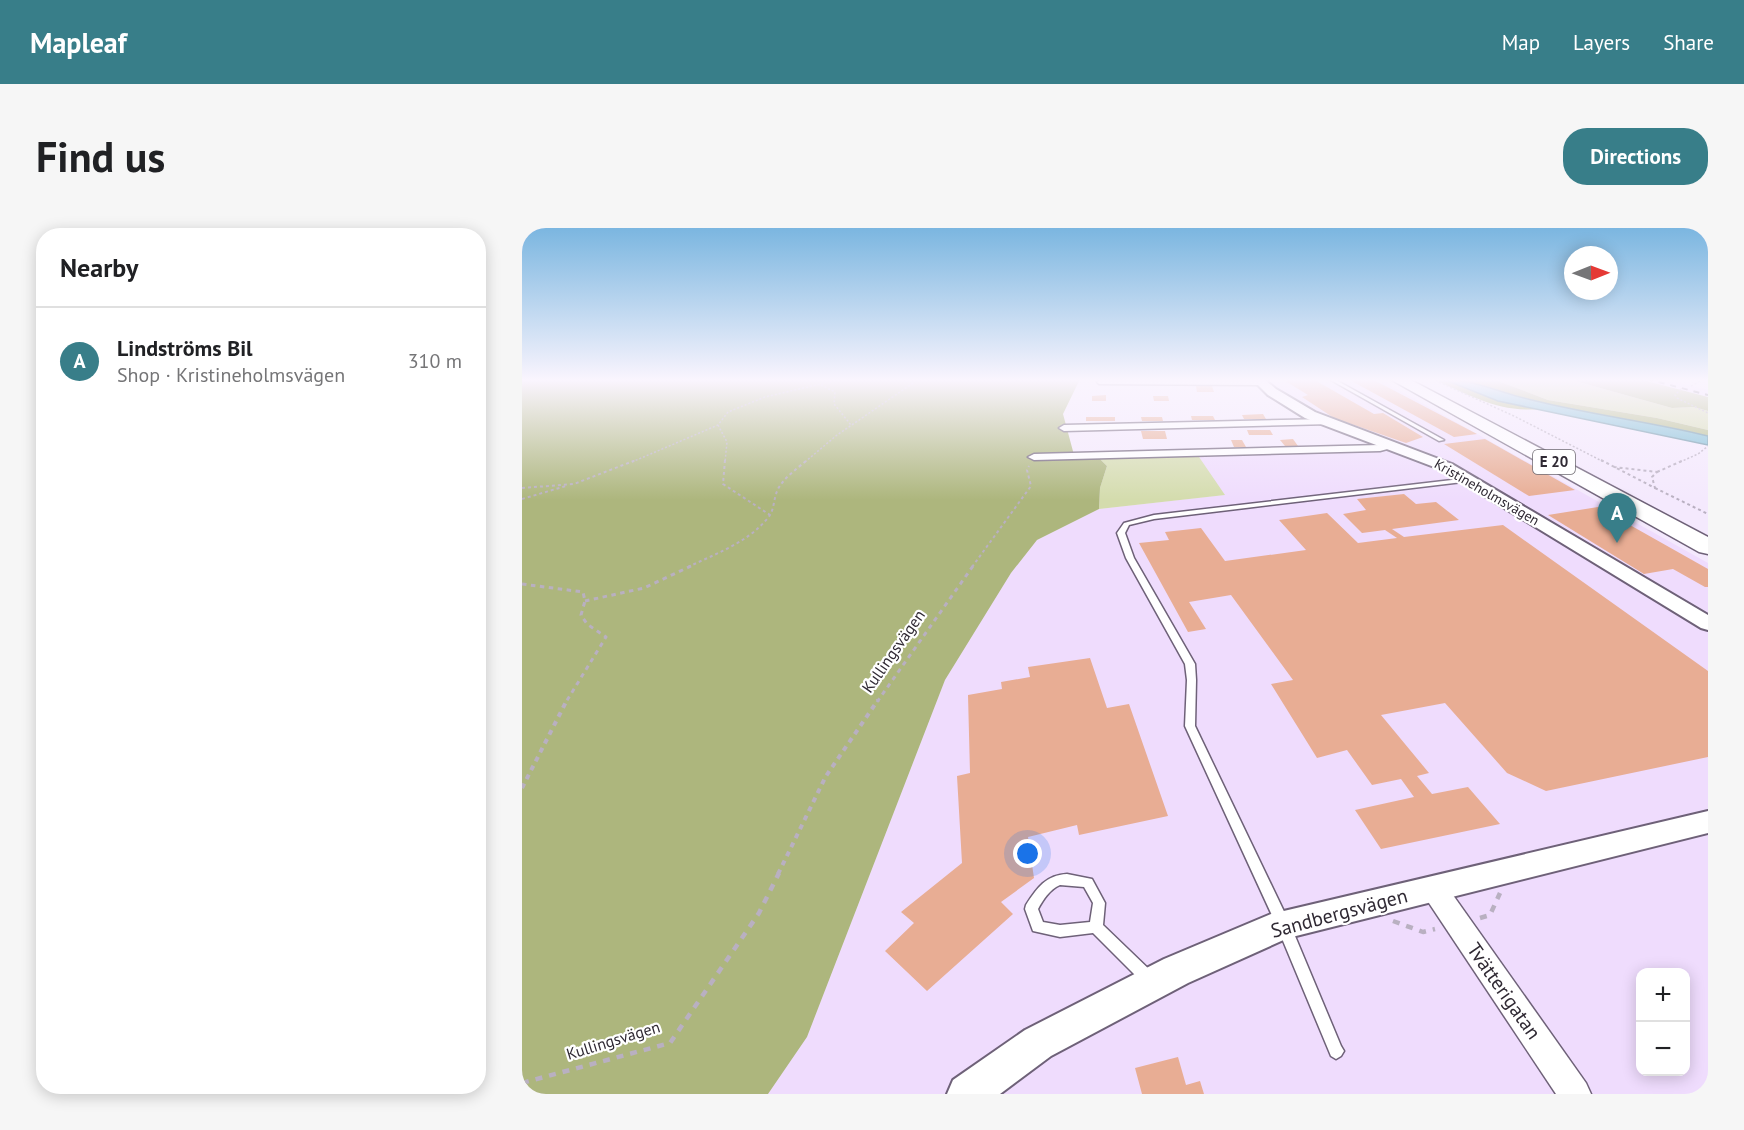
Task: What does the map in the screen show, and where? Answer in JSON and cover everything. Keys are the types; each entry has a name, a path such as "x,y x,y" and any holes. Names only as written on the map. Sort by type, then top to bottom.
{"highway":[{"name":"E 20","path":"1473,419 1708,547"},
{"name":"E 20","path":"1492,419 1708,531"}],"street":[{"name":"Kristineholmsvägen","path":"1322,419 1431,460 1469,480 1708,624"},
{"path":"1064,428 1327,422"},
{"path":"1034,457 1391,446"},
{"name":"Sandbergsvägen","path":"967,1094 1038,1043 1153,983 1283,924 1708,822"},
{"name":"Tvätterigatan","path":"1434,889 1575,1094"}],"lane":[{"path":"1404,419 1441,440"},
{"path":"1336,1051 1283,924 1190,726 1189,702 1192,678 1190,664 1130,558 1121,533 1126,524 1154,517 1469,480"},
{"path":"1065,878 1088,883 1099,903 1096,927 1060,931 1038,927 1032,909 1043,887 1065,878"},
{"path":"1096,927 1153,983"}],"path":[{"path":"522,499 574,484 668,448 718,425 722,419"},
{"path":"846,419 851,425"},
{"path":"585,601 644,588 730,547 751,534 770,515 781,484 813,454 859,419"},
{"path":"1521,419 1708,514"},
{"path":"718,425 727,442 723,484 770,515"},
{"path":"1655,488 1652,477 1657,472 1698,454 1707,447"},
{"name":"Kullingsvägen","path":"522,1083 670,1043 759,913 826,776 928,628 1031,486 1027,470 1034,457"},
{"path":"1614,466 1657,472"},
{"path":"522,488 574,484"},
{"path":"522,584 583,592 585,601 581,615 587,624 606,637 568,698 522,788"},
{"path":"1388,919 1423,932 1490,915 1501,892 1511,888"}],"shaded area":[{"path":"1331,419 1451,419 1708,563 1708,1094 768,1094 807,1037 945,680 1011,573 1037,540 1099,509 1224,495 1197,454 1400,444"}],"green space":[{"path":"522,419 1064,419 1074,455 1098,457 1107,466 1100,488 1099,509 1037,540 1011,573 945,680 807,1037 768,1094 522,1094"},
{"path":"1621,419 1663,419 1708,430 1708,436"},
{"path":"1663,419 1708,419 1708,430"},
{"path":"1197,454 1225,495 1099,509 1100,488 1107,466 1098,457"}],"water":[{"path":"1586,419 1626,419 1708,436 1708,445"}],"building":[{"path":"1086,419 1115,419 1115,421"},
{"path":"1142,419 1163,421 1142,421"},
{"path":"1338,419 1394,419 1423,437 1406,443"},
{"path":"1422,419 1449,419 1477,434 1454,437"},
{"path":"1247,430 1270,430 1273,435 1249,435"},
{"path":"1141,431 1165,431 1167,439 1143,439"},
{"path":"1293,439 1298,446 1285,446 1280,440"},
{"path":"1485,439 1575,490 1529,496 1444,444"},
{"path":"1231,440 1242,440 1246,447 1234,447"},
{"path":"1404,494 1416,504 1436,502 1459,520 1392,529 1404,537 1503,525 1708,671 1708,757 1546,791 1507,773 1445,703 1381,715 1429,773 1417,776 1432,794 1468,787 1500,824 1381,849 1355,810 1414,797 1401,779 1372,785 1347,750 1317,758 1271,684 1293,680 1231,595 1189,602 1206,629 1188,632 1139,543 1169,540 1165,532 1201,528 1225,561 1306,550 1279,520 1327,513 1358,543 1397,538 1385,530 1362,533 1343,514 1366,510 1357,499"},
{"path":"1598,507 1708,569 1708,587 1673,569 1644,574 1548,515"},
{"path":"1090,658 1107,708 1129,704 1168,816 1079,835 1077,825 1028,837 1034,878 1001,902 1013,914 927,991 885,951 914,923 901,912 962,863 957,776 970,773 968,695 1002,689 1001,682 1030,677 1028,667"},
{"path":"1178,1057 1186,1085 1200,1081 1204,1094 1142,1094 1135,1068"}],"place":[{"name":"Lindströms Bil","path":"1617,543"}]}
